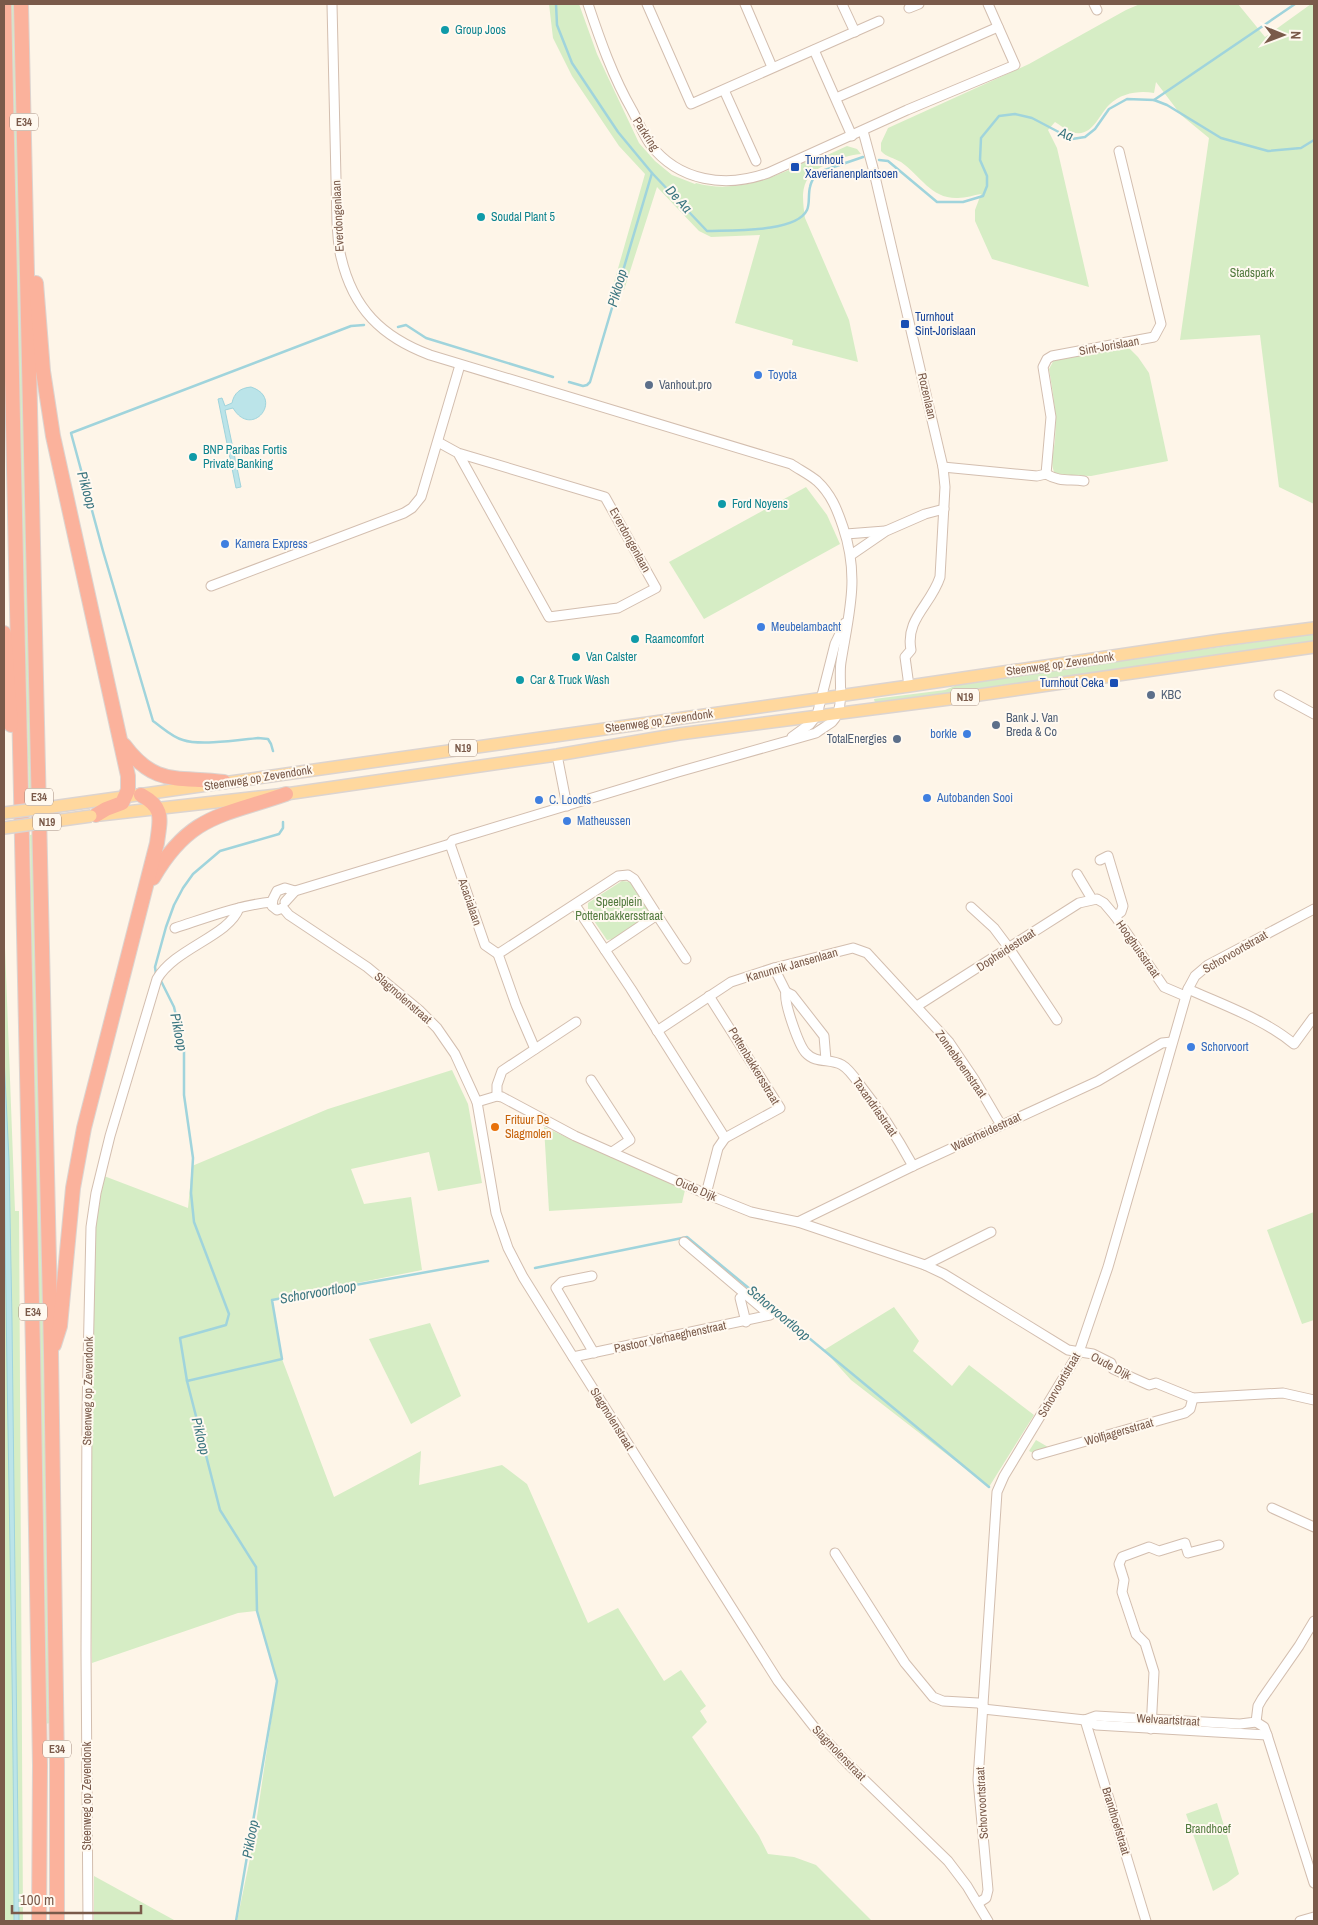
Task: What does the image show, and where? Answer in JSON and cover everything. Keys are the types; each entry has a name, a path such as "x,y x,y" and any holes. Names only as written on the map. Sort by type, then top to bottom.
{"highway":[{"name":"E34","path":"4,4 5,136 34,1362 40,1765 39,1921"},
{"name":"E34","path":"21,4 51,1352 57,1764 57,1921"},
{"path":"26,241 33,256 36,270 43,371 58,462 122,741 128,776 126,797 122,803 93,816"},
{"path":"4,633 11,727 21,770"},
{"path":"122,741 138,762 155,772 176,778 224,782"},
{"path":"146,889 172,848 199,826 227,812 286,794"},
{"path":"51,1352 60,1326 73,1188 84,1128 157,843 160,818 158,808 141,795"}],"main road":[{"name":"Steenweg op Zevendonk","path":"4,813 210,786 224,782 1314,628"},
{"name":"Steenweg op Zevendonk","path":"4,828 286,794 557,755 679,734 838,712 974,696 1314,647"}],"street":[{"name":"Everdongenlaan","path":"332,4 337,223 340,256 348,281 371,319 386,334 407,346 460,364 791,464 816,481 836,504 851,555 853,579 850,612 839,672 840,695 838,712"},
{"name":"Parkring","path":"588,4 623,94 650,144 670,163 683,171 712,181 735,182 752,178 1015,65 998,27"},
{"path":"647,4 691,104 880,21"},
{"path":"745,4 772,68"},
{"path":"842,4 854,32"},
{"path":"909,8 919,4"},
{"path":"836,98 998,27 988,4"},
{"path":"814,50 852,136"},
{"path":"724,90 756,161"},
{"name":"Rozenlaan","path":"863,131 944,467 940,577 936,588 912,626 909,639 911,650 905,657 909,686"},
{"name":"Sint-Jorislaan","path":"1046,474 1051,417 1043,367 1047,359 1052,356 1154,337 1161,324 1119,150"},
{"path":"211,586 404,513 412,508 421,497 460,364"},
{"name":"Everdongenlaan","path":"438,442 458,453 605,497 656,588 618,608 549,617 458,453"},
{"path":"944,467 1038,476 1046,474 1060,480 1084,481"},
{"path":"851,555 886,531 944,508"},
{"path":"846,534 886,531"},
{"name":"Everdongenlaan","path":"817,715 835,644 850,612"},
{"path":"1279,695 1314,714"},
{"path":"273,900 277,891 285,888 295,891 450,844 453,840 816,733 833,721 838,712"},
{"path":"788,740 810,724 817,715"},
{"path":"557,755 567,806"},
{"name":"Acacialaan","path":"450,844 485,945 498,954 516,1005 535,1049"},
{"name":"Hooghuisstraat","path":"1100,860 1108,856 1122,906 1121,912 1115,916"},
{"name":"Hooghuisstraat","path":"1077,874 1094,899 1104,903 1115,916 1164,987 1187,993 1252,1019 1283,1035 1294,1044 1312,1018 1314,1019"},
{"path":"498,954 618,876 628,875 634,879 686,959"},
{"path":"284,905 295,891"},
{"path":"175,928 281,897 284,905"},
{"name":"Dopheidestraat","path":"917,1006 1079,903 1094,899"},
{"name":"Slagmolenstraat","path":"284,905 289,915 367,967 419,1010 437,1028 455,1054 477,1102 496,1213 508,1248 523,1277 778,1681 813,1726 849,1765 948,1861 967,1886 988,1921"},
{"path":"575,905 724,1138 718,1148 706,1194"},
{"path":"971,907 994,928 1057,1020"},
{"name":"Steenweg op Zevendonk","path":"88,1921 86,1653 88,1410 91,1228 96,1193 110,1136 157,979 167,965 217,932 236,916 240,908"},
{"name":"Schorvoortstraat","path":"978,1904 986,1898 988,1890 978,1780 997,1492 1004,1476 1079,1352 1108,1267 1172,1042 1187,993 1195,976 1208,965 1314,909"},
{"path":"605,950 657,915"},
{"name":"Kanunnik Jansenlaan","path":"657,1031 731,982 774,968 853,948 867,953 917,1006"},
{"name":"Taxandriastraat","path":"774,968 786,992 792,995 824,1036 826,1060"},
{"name":"Taxandriastraat","path":"786,992 784,995 788,1008 805,1052 815,1059 842,1065 848,1070 874,1102 913,1166"},
{"name":"Pottenbakkersstraat","path":"710,996 780,1108 724,1138"},
{"name":"Zonnebloemstraat","path":"917,1006 949,1042 1001,1125"},
{"path":"477,1102 497,1096 497,1085 502,1071 576,1022"},
{"name":"Waterheidestraat","path":"798,1222 913,1166 1098,1081 1162,1043 1172,1042"},
{"path":"591,1080 630,1140 612,1152"},
{"name":"Oude Dijk","path":"497,1096 575,1136 751,1212 798,1222 925,1265 944,1274 1068,1350 1093,1354 1111,1363 1113,1369 1149,1385 1156,1383 1193,1398 1282,1393 1314,1400"},
{"path":"925,1265 991,1232"},
{"name":"Pastoor Verhaeghenstraat","path":"573,1357 770,1316 684,1242"},
{"path":"592,1276 562,1282 556,1288 594,1353"},
{"path":"740,1298 746,1322"},
{"name":"Wolfjagersstraat","path":"1037,1456 1185,1413 1190,1408 1193,1398"},
{"path":"1272,1508 1314,1527"},
{"path":"1152,1729 1154,1672 1145,1643 1136,1634 1122,1592 1124,1580 1119,1564 1122,1557 1150,1547 1160,1551 1185,1543 1188,1553 1219,1545"},
{"name":"Welvaartstraat","path":"835,1553 905,1663 933,1697 943,1701 1085,1720 1096,1725 1267,1735"},
{"path":"1314,1621 1262,1699 1258,1706 1256,1722 1264,1727 1267,1735 1314,1883"},
{"name":"Welvaartstraat","path":"1085,1720 1096,1716 1240,1724 1256,1722"},
{"name":"Brandhoefstraat","path":"1085,1720 1146,1921"},
{"path":"1240,1724 1240,1734"},
{"path":"1300,1921 1314,1917"}],"green space":[{"path":"10,4 15,4 33,799 29,799"},
{"path":"549,4 579,4 597,54 639,143 655,161 672,175 695,184 708,186 743,185 789,170 790,172 798,170 802,163 823,157 847,146 857,149 861,154 835,160 812,174 805,185 803,200 805,218 849,320 858,362 792,345 793,340 735,323 760,235 711,237 699,231 657,187 624,290 613,286 645,174 619,146 572,76 553,38"},
{"name":"Stadspark","path":"1140,4 1238,4 1265,37 1311,4 1314,4 1314,504 1279,487 1260,335 1180,340 1209,138 1181,115 1156,82 1154,93 1131,93 1114,100 1090,129 1085,132 1072,132 1055,122 1048,130 1057,148 1089,287 992,259 975,221 975,210 981,194 964,198 941,195 933,191 901,162 881,151 881,143 888,128 1029,64"},
{"path":"1128,347 1149,373 1168,461 1091,476 1056,475 1052,463 1055,440 1055,413 1049,369 1054,360"},
{"path":"806,487 827,515 840,544 704,619 669,562"},
{"path":"1314,634 1314,642 875,703 874,699 945,690 962,683"},
{"path":"34,834 50,1723 45,1724 30,835"},
{"name":"Speelplein Pottenbakkersstraat","path":"622,881 631,882 648,910 645,918 614,939 607,940 588,912 588,903"},
{"path":"4,921 15,1211 19,1211 23,1921 4,1921"},
{"path":"452,1070 468,1104 482,1183 438,1191 429,1152 351,1169 364,1204 411,1197 422,1270 272,1300 282,1359 334,1497 421,1451 419,1485 502,1465 527,1484 588,1623 618,1608 664,1681 681,1670 706,1706 700,1711 707,1722 692,1737 759,1836 768,1854 794,1857 816,1865 872,1921 237,1921 253,1844 277,1681 257,1611 238,1613 92,1663 90,1554 94,1243 98,1204 104,1176 188,1208 192,1166 328,1109"},
{"path":"544,1127 685,1190 682,1203 549,1211"},
{"path":"1314,1212 1314,1320 1302,1324 1267,1230"},
{"path":"894,1307 919,1341 913,1351 952,1386 969,1365 1034,1415 989,1487 851,1380 824,1350"},
{"path":"430,1323 461,1396 411,1424 369,1339"},
{"path":"1036,1440 1048,1448 1033,1453 1029,1451"},
{"name":"Brandhoef","path":"1217,1803 1239,1874 1213,1891 1186,1814"},
{"path":"94,1876 174,1920 175,1921 94,1921"}],"water":[{"path":"251,387 261,392 265,399 265,407 262,414 249,420 241,417 233,408 225,410 241,487 236,488 218,399 222,398 225,406 232,403 234,396 238,392"},
{"path":"4,1057 9,1159 12,1320 19,1921 14,1921"}],"waterway":[{"name":"De Aa","path":"556,4 557,25 572,63 618,132 652,173 707,231 762,229 790,223 807,210 810,187 816,173 863,157"},
{"path":"1154,100 1295,4"},
{"name":"Aa","path":"879,160 888,161 937,202 963,202 983,196 987,186 987,176 980,160 981,138 999,116 1015,114 1032,118 1072,139 1085,137 1095,129 1109,109 1127,99 1154,100 1167,105 1221,138 1268,151 1301,148 1314,140"},
{"name":"Pikloop","path":"569,382 583,386 590,382 652,173"},
{"name":"Pikloop","path":"273,751 268,739 258,738 209,743 190,742 171,735 153,721 103,551 71,433 351,326 364,325"},
{"name":"Pikloop","path":"398,327 406,325 426,338 553,377"},
{"name":"Pikloop","path":"156,974 155,967 174,905 193,874 220,851 279,834 283,828 283,822"},
{"name":"Pikloop","path":"161,981 174,1007 184,1050 184,1095 193,1158 191,1193 194,1222 229,1314 226,1325 180,1338 187,1381 220,1510 256,1567 257,1611 277,1681 236,1921"},
{"name":"Schorvoortloop","path":"535,1268 687,1237 989,1487"},
{"name":"Schorvoortloop","path":"187,1381 282,1359 272,1300 488,1261"}],"place":[{"name":"Group Joos","path":"445,30"},
{"name":"Turnhout Xaverianenplantsoen","path":"795,167"},
{"name":"Soudal Plant 5","path":"481,217"},
{"name":"Turnhout Sint-Jorislaan","path":"905,324"},
{"name":"Toyota","path":"758,375"},
{"name":"Vanhout.pro","path":"649,385"},
{"name":"BNP Paribas Fortis Private Banking","path":"193,457"},
{"name":"Ford Noyens","path":"722,504"},
{"name":"Kamera Express","path":"225,544"},
{"name":"Meubelambacht","path":"761,627"},
{"name":"Raamcomfort","path":"635,639"},
{"name":"Van Calster","path":"576,657"},
{"name":"Car & Truck Wash","path":"520,680"},
{"name":"Turnhout Ceka","path":"1114,683"},
{"name":"KBC","path":"1151,695"},
{"name":"Bank J. Van Breda & Co","path":"996,725"},
{"name":"borkle","path":"967,734"},
{"name":"TotalEnergies","path":"897,739"},
{"name":"Autobanden Sooi","path":"927,798"},
{"name":"C. Loodts","path":"539,800"},
{"name":"Matheussen","path":"567,821"},
{"name":"Schorvoort","path":"1191,1047"},
{"name":"Frituur De Slagmolen","path":"495,1127"}]}
